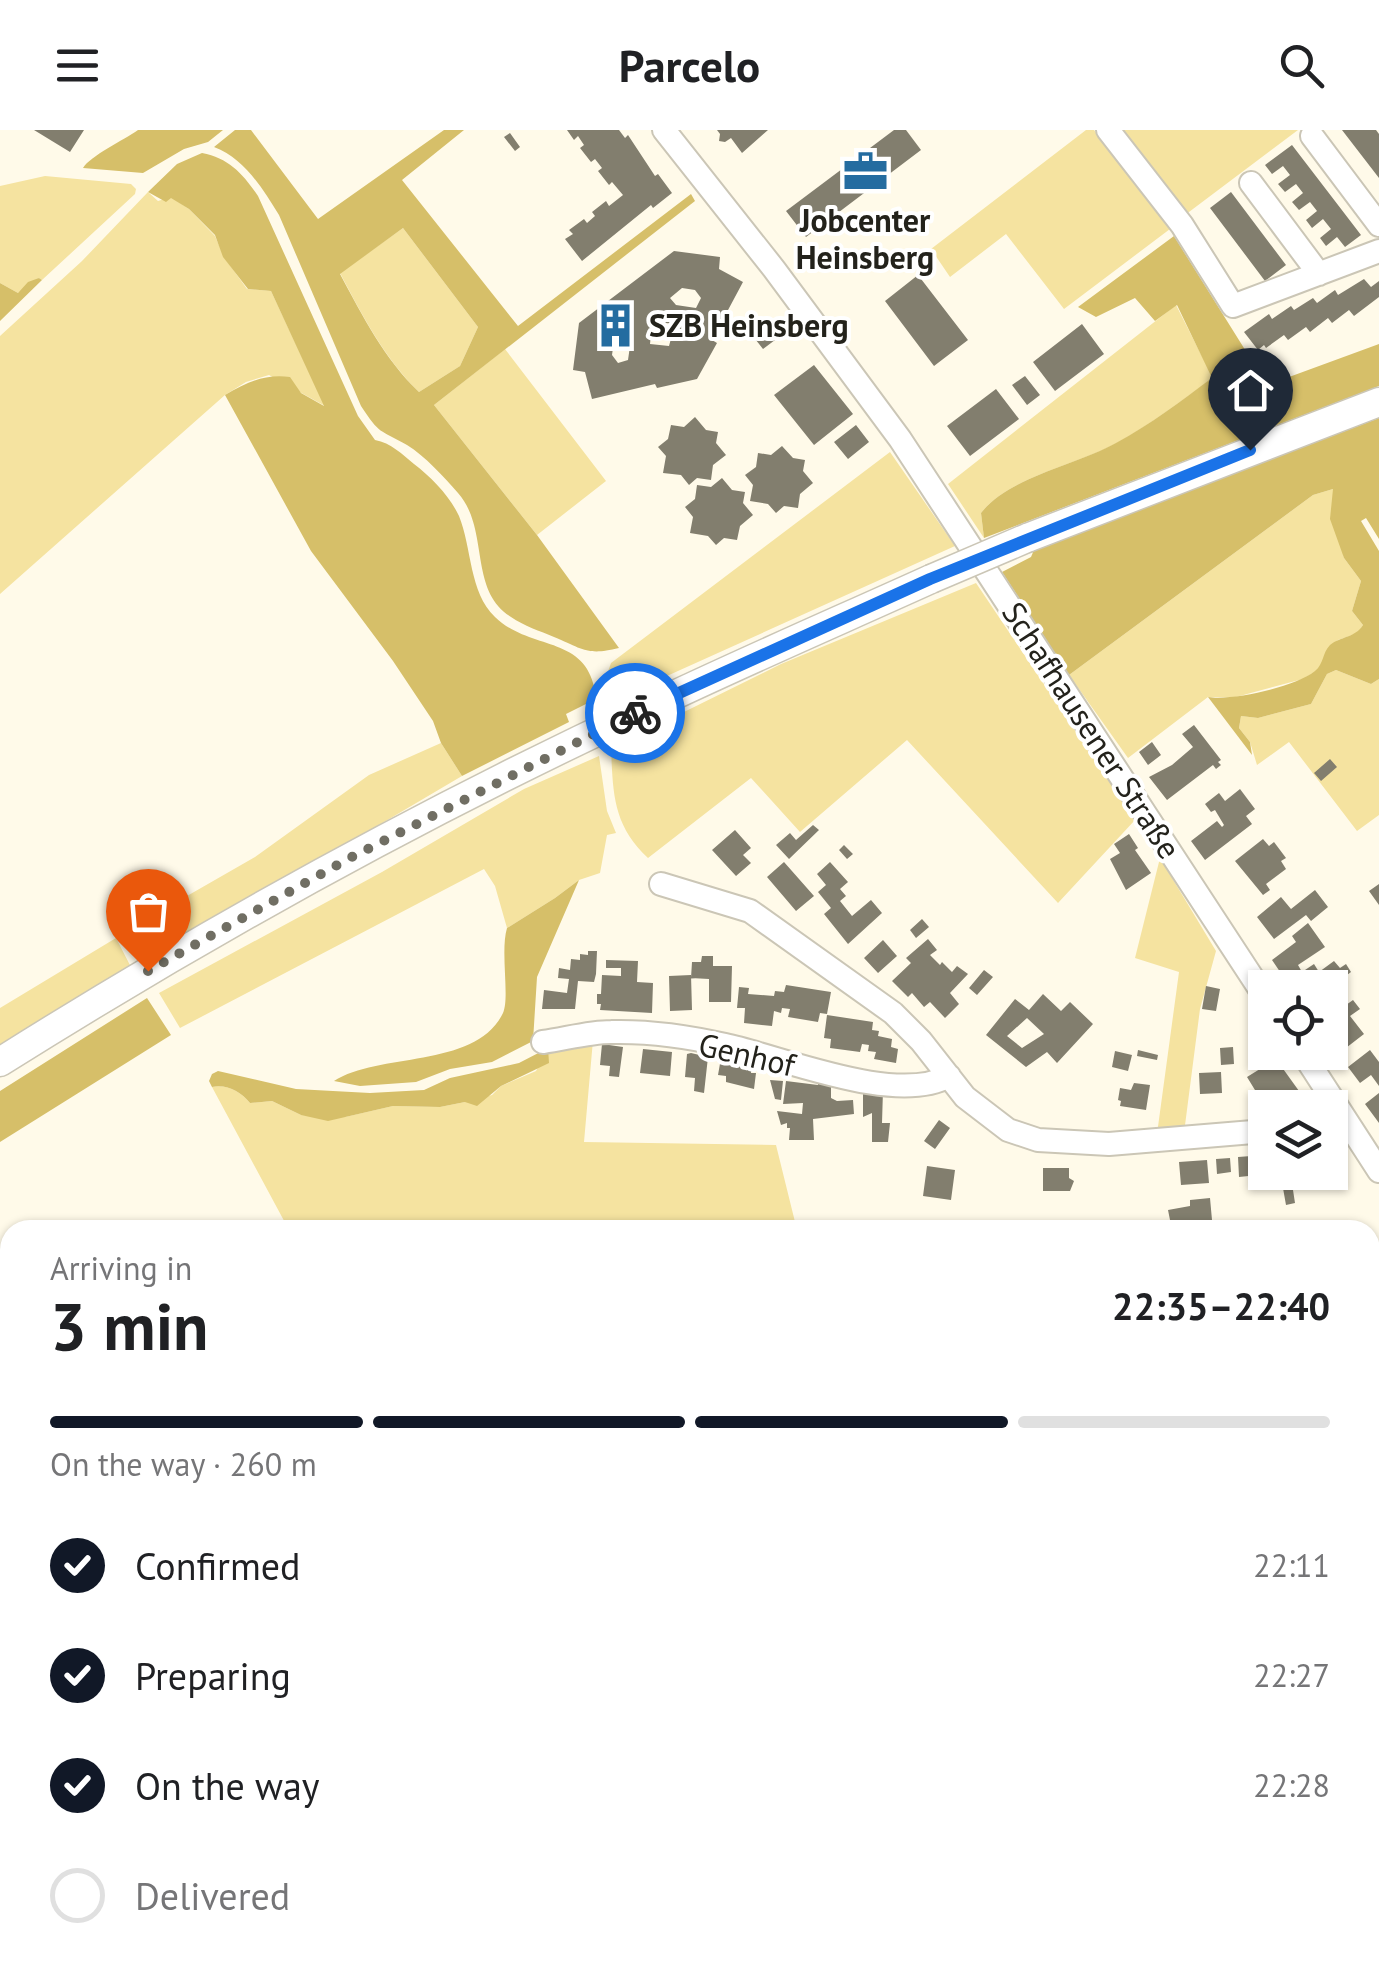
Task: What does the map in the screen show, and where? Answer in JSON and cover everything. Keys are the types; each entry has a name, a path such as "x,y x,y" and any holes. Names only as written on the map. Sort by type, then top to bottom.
{"main road":[{"path":"0,1062 114,990 331,868 644,709 1027,538 1379,402"}],"street":[{"name":"Schafhausener Straße","path":"664,130 774,269 900,439 1248,970"},
{"path":"1108,130 1182,224 1233,306 1379,251"},
{"path":"1312,136 1379,225"},
{"path":"1250,183 1320,274"},
{"path":"661,884 750,910 893,1013 965,1096 1008,1130 1038,1140 1109,1144 1248,1132"},
{"name":"Genhof","path":"544,1042 610,1032 660,1036 724,1045 862,1082 908,1084 940,1081 948,1076"},
{"path":"1348,1134 1379,1171"}],"shaded area":[{"path":"138,130 223,130 208,142 184,149 143,173 83,168"},
{"path":"235,130 251,130 318,219 444,130 464,130 402,180 518,326 691,194 695,201 434,405 537,535 619,648 579,648 521,623 498,605 484,575 468,508 427,461 381,430 367,415 279,215 244,167 214,147","holes":["403,228 478,327 460,366 419,392 385,351 340,274"]},
{"path":"1086,130 1094,130 1170,229 1064,309 1006,234 950,277 931,249"},
{"path":"1122,130 1298,130 1185,215"},
{"path":"202,153 235,168 258,196 358,416 375,440 391,446 421,469 455,508 487,607 510,628 557,647 583,663 596,699 566,714 569,722 462,776 441,743 433,721 393,661 311,551 225,395 256,380 290,377 301,393 324,406 271,291 248,289 223,257 215,235 189,209 171,198 166,202 148,192 177,164"},
{"path":"45,176 131,184 136,189 42,280 39,278 18,293 0,283 0,186"},
{"path":"148,192 158,201 171,197 189,209 215,236 224,257 247,289 271,291 325,406 269,375 246,382 225,395 0,594 0,336 82,261"},
{"path":"403,228 478,327 460,366 419,392 385,351 340,273"},
{"path":"1174,236 1267,385 1379,344 1379,386 984,538 981,513 1008,490 1116,443 1212,378 1177,305 1155,321 1135,298 1096,317 1078,307"},
{"path":"42,280 0,321 0,283 18,293 28,282"},
{"path":"1176,305 1213,378 1117,443 1008,490 981,513 984,538 948,484"},
{"path":"505,349 606,481 537,535 434,405"},
{"path":"1379,418 1379,539 1366,518 1361,521 1379,551 1379,679 1371,684 1336,670 1327,674 1311,704 1258,718 1241,716 1239,728 1250,742 1252,755 1208,697 1263,692 1306,677 1318,668 1330,645 1363,625 1352,611 1361,581 1344,558 1330,519 1333,489 1313,495 1069,675 1002,572 1031,557 1034,550"},
{"path":"890,452 955,546 638,689 634,685 610,695 605,680 611,663"},
{"path":"1333,489 1344,558 1361,581 1352,611 1363,625 1358,633 1338,640 1318,670 1303,679 1236,697 1208,697 1128,758 1069,675 1313,495"},
{"path":"976,583 1135,820 1058,903 907,740 800,832 751,778 648,858 636,846 617,808 611,748 781,664"},
{"path":"1336,670 1371,684 1379,679 1379,815 1357,831 1289,742 1257,765 1250,742 1239,728 1241,716 1258,718 1311,704 1327,674"},
{"path":"441,743 462,776 145,963 126,931 255,857 369,775"},
{"path":"599,756 607,811 616,833 607,835 600,873 579,880 507,928 495,886 484,869 180,1028 159,993 382,872 524,789"},
{"path":"1160,858 1216,951 1200,1009 1184,1133 1157,1134 1179,972 1135,958"},
{"path":"579,880 537,977 533,1041 492,1062 450,1069 416,1082 360,1086 334,1081 376,1066 450,1051 490,1031 505,1006 507,928"},
{"path":"116,938 133,971 0,1056 0,1008"},
{"path":"147,998 171,1035 0,1142 0,1091"},
{"path":"593,1040 584,1142 776,1145 795,1220 284,1220 212,1087 233,1090 250,1103 272,1101 301,1115 345,1117 393,1106 440,1107 492,1095 501,1086 536,1071 548,1048"},
{"path":"548,1048 549,1063 501,1086 477,1106 465,1102 440,1107 393,1106 328,1121 301,1115 272,1101 250,1103 233,1090 212,1087 209,1081 218,1071 296,1089 370,1093 424,1090 450,1078 519,1063"}],"building":[{"path":"34,130 84,130 70,152"},
{"path":"567,130 619,130 625,138 628,135 655,176 658,174 672,193 653,208 651,205 582,261 565,239 573,234 569,230 584,219 587,223 595,216 592,212 606,201 609,206 623,195 598,171 602,168 595,159 591,162 580,148 584,145 578,136 574,140"},
{"path":"717,130 768,130 742,153 731,138 719,141"},
{"name":"Jobcenter Heinsberg","path":"894,130 906,130 921,150 806,237 786,211"},
{"path":"1342,130 1376,130 1379,178"},
{"path":"510,133 520,147 515,151 504,137"},
{"path":"1292,145 1361,235 1345,247 1337,237 1326,246 1320,238 1331,229 1323,219 1312,228 1306,220 1317,211 1310,202 1299,210 1292,202 1303,193 1296,184 1285,192 1278,184 1290,175 1283,166 1272,174 1265,165"},
{"path":"1231,192 1286,265 1265,281 1210,208"},
{"name":"SZB Heinsberg","path":"674,251 720,257 719,269 743,282 712,340 717,343 697,379 592,399 585,372 573,370 579,323","holes":["682,288 695,290 701,298 696,308 676,305 670,298","675,324 669,346 650,344 652,325","626,332 631,339 628,360 618,363 612,355 614,341"]},
{"path":"918,275 968,340 934,366 885,301"},
{"path":"1364,279 1371,287 1379,281 1379,297 1354,316 1349,310 1332,323 1328,318 1310,332 1306,327 1288,340 1284,335 1258,350 1244,332 1269,314 1272,319 1313,298 1317,303 1335,290 1338,295"},
{"path":"772,319 783,334 763,349 752,335"},
{"path":"1082,324 1104,354 1055,391 1033,362"},
{"path":"814,365 853,414 814,445 774,395"},
{"path":"1025,376 1040,395 1027,405 1012,385"},
{"path":"996,389 1019,419 970,456 947,426"},
{"path":"695,417 706,430 718,432 716,443 726,455 713,465 711,480 697,478 689,485 681,475 663,473 666,456 658,447 668,439 671,425 684,427"},
{"path":"856,425 869,442 848,459 834,442"},
{"path":"782,446 793,458 805,460 803,471 813,483 800,494 798,508 784,506 776,513 768,504 750,501 753,485 745,475 756,467 758,453 771,455"},
{"path":"722,478 732,490 745,492 743,503 753,515 740,526 737,540 724,538 716,545 708,536 690,533 693,517 685,507 695,499 697,485 711,487"},
{"path":"1194,725 1221,765 1216,769 1213,765 1167,800 1149,777 1172,765 1193,747 1182,734"},
{"path":"1152,742 1161,755 1148,765 1139,752"},
{"path":"1330,759 1337,767 1321,781 1314,773"},
{"path":"1240,789 1255,809 1246,816 1252,824 1205,860 1191,841 1217,821 1224,825 1215,810 1211,812 1205,804 1219,793 1225,801"},
{"path":"813,825 819,830 789,859 776,845 790,833 796,840"},
{"path":"735,830 751,848 743,855 751,863 736,876 712,850"},
{"path":"1129,834 1151,873 1126,890 1110,859 1120,853 1114,844"},
{"path":"1263,839 1269,846 1274,842 1286,858 1281,861 1286,869 1266,884 1270,890 1263,895 1235,861"},
{"path":"844,845 853,854 847,859 839,850"},
{"path":"784,862 814,896 796,911 767,877"},
{"path":"830,862 848,882 840,889 846,896 840,901 852,916 871,900 882,913 848,944 824,914 831,908 818,892 826,885 817,874"},
{"path":"1379,884 1379,905 1369,891"},
{"path":"1315,890 1328,907 1311,921 1306,915 1274,939 1257,917 1281,897 1291,909"},
{"path":"922,919 929,927 916,938 910,930"},
{"path":"1308,923 1325,947 1298,965 1301,970 1279,970 1272,960 1296,942 1292,936"},
{"path":"928,939 937,950 930,955 940,965 942,962 952,972 957,966 968,974 950,993 959,1004 945,1018 930,1002 924,1007 912,993 908,997 892,981 911,963 906,958"},
{"path":"883,940 897,956 878,973 864,958"},
{"path":"588,951 597,951 596,974 594,982 578,981 575,1009 542,1009 544,990 567,993 569,979 558,978 559,968 570,970 571,959 580,960 580,954 588,955"},
{"path":"702,956 713,956 713,966 732,966 731,1002 709,1002 709,979 691,978 692,962 701,962"},
{"path":"606,960 638,961 637,982 653,983 652,1013 600,1010 597,994 601,994 602,975 621,976 621,968 606,968"},
{"path":"1334,961 1340,968 1346,964 1351,972 1322,970"},
{"path":"984,970 993,977 977,995 969,988"},
{"path":"691,975 692,1010 670,1011 669,976"},
{"path":"786,985 831,992 827,1014 820,1013 818,1022 788,1017 790,1009 782,1008 781,1013 774,1011 772,1026 744,1023 745,1008 737,1008 739,987 749,988 748,994 774,996 775,991 784,992"},
{"path":"1206,986 1220,989 1216,1011 1202,1009"},
{"path":"1043,994 1061,1011 1070,1002 1093,1024 1057,1063 1047,1052 1026,1067 986,1035 1015,999 1029,1010","holes":["1027,1018 1044,1034 1022,1048 1007,1036"]},
{"path":"1353,1000 1360,1009 1350,1016 1364,1034 1348,1046 1348,1004"},
{"path":"827,1015 873,1022 872,1030 879,1031 878,1036 892,1039 891,1047 898,1049 896,1063 874,1059 876,1052 868,1051 869,1045 862,1044 860,1052 830,1048 831,1039 824,1038"},
{"path":"602,1044 623,1047 619,1077 609,1076 610,1066 600,1065"},
{"path":"1233,1047 1234,1064 1221,1065 1220,1048"},
{"path":"643,1049 672,1052 670,1076 640,1073"},
{"path":"1138,1050 1158,1055 1157,1060 1137,1056"},
{"path":"1370,1050 1379,1062 1379,1086 1371,1075 1360,1083 1348,1067"},
{"path":"1115,1051 1132,1055 1128,1071 1112,1067"},
{"path":"687,1054 708,1057 704,1093 694,1091 695,1078 685,1077"},
{"path":"721,1058 752,1063 751,1073 756,1073 754,1089 726,1082 726,1076 718,1075"},
{"path":"1258,1070 1284,1070 1298,1090 1255,1090 1247,1077"},
{"path":"1221,1072 1222,1093 1200,1094 1199,1073"},
{"path":"818,1073 853,1082 853,1092 831,1087 831,1098 853,1100 854,1114 813,1119 814,1140 789,1140 790,1128 787,1123 781,1125 777,1111 802,1114 803,1103 783,1104 786,1081 818,1085"},
{"path":"770,1080 783,1081 781,1100 775,1099"},
{"path":"1134,1083 1150,1085 1146,1110 1120,1106 1120,1088 1131,1090"},
{"path":"863,1090 883,1090 882,1123 890,1123 888,1142 872,1142 872,1113 863,1117"},
{"path":"1379,1093 1379,1123 1365,1104"},
{"path":"939,1120 950,1128 935,1149 924,1141"},
{"path":"1248,1156 1248,1176 1239,1177 1238,1157"},
{"path":"1230,1158 1231,1172 1217,1174 1216,1159"},
{"path":"1207,1160 1209,1183 1181,1185 1179,1162"},
{"path":"927,1166 955,1170 951,1200 923,1196"},
{"path":"1043,1168 1069,1168 1069,1178 1074,1181 1070,1191 1043,1191"},
{"path":"1283,1190 1293,1190 1295,1203 1286,1205"},
{"path":"1210,1198 1212,1220 1170,1220 1168,1210 1190,1206 1190,1200"}],"way so far":[{"path":"148,971 348,859 635,713"}],"place":[{"name":"Jobcenter Heinsberg","path":"865,172"},
{"name":"SZB Heinsberg","path":"616,325"}],"route":[{"path":"635,713 930,579 1250,450"}]}
